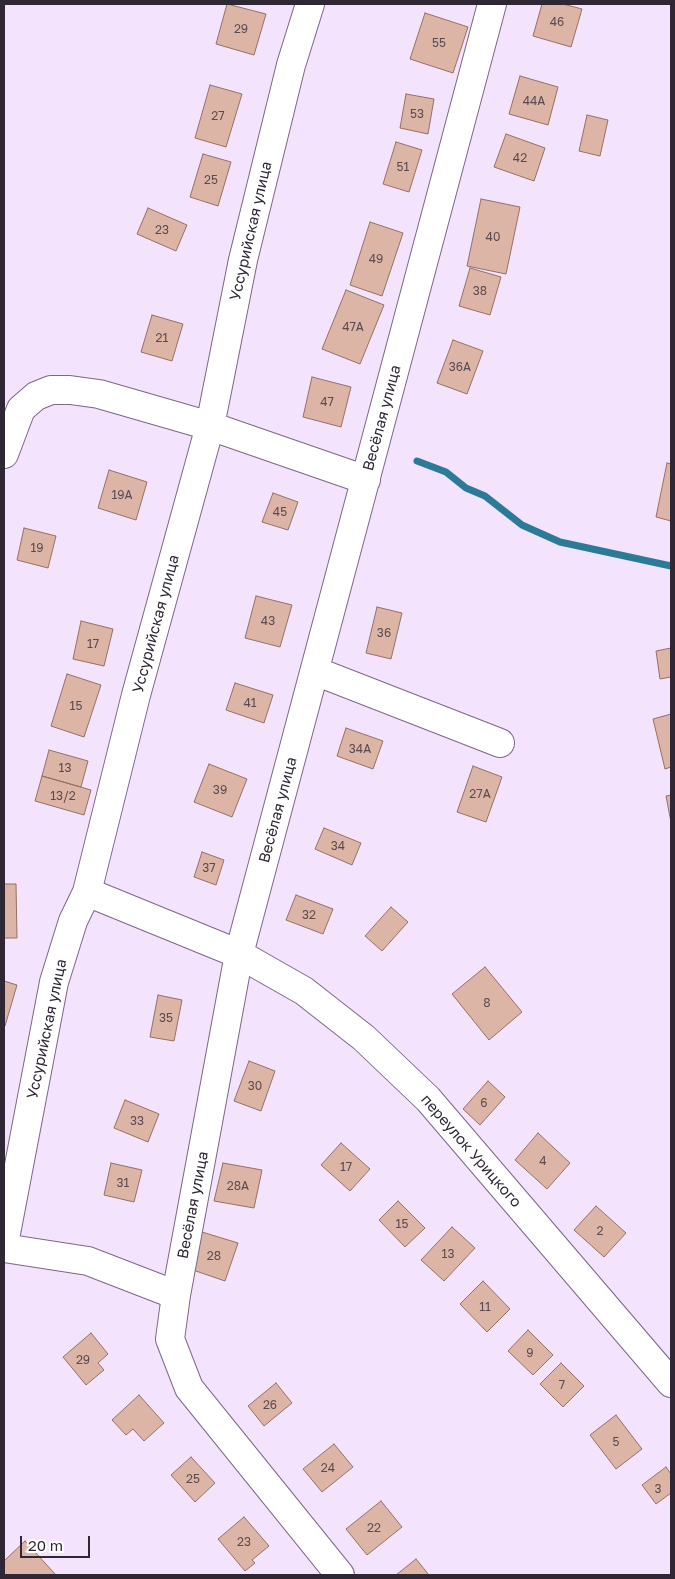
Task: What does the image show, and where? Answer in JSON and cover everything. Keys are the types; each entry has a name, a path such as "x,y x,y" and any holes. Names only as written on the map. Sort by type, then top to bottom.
{"street":[{"name":"Уссурийская улица","path":"4,1244 54,982 73,921 87,892 136,695 210,426 243,260 291,65 310,4"},
{"name":"Весёлая улица","path":"340,1575 189,1388 170,1339 176,1295 240,954 492,4"},
{"path":"4,454 21,408 36,396 51,390 70,390 99,394 210,426 366,480"},
{"path":"315,671 500,743"},
{"name":"переулок Урицкого","path":"87,892 240,954 304,991 364,1038 428,1099 671,1383"},
{"path":"4,1248 88,1261 176,1295"}],"building":[{"path":"227,4 266,14 254,55 216,44"},
{"path":"542,4 563,4 582,9 571,47 533,36"},
{"path":"425,13 468,27 453,73 410,59"},
{"path":"520,76 558,87 548,125 509,114"},
{"path":"210,85 242,94 226,147 195,138"},
{"path":"406,94 434,99 428,134 400,128"},
{"path":"587,115 608,120 600,156 579,151"},
{"path":"506,134 545,148 534,181 494,167"},
{"path":"396,142 422,150 409,192 383,184"},
{"path":"203,154 231,162 218,206 190,197"},
{"path":"481,199 520,207 506,274 467,266"},
{"path":"148,208 187,225 176,251 137,234"},
{"path":"370,222 403,233 382,296 350,285"},
{"path":"470,268 501,277 490,315 459,306"},
{"path":"346,290 384,305 360,364 322,349"},
{"path":"152,315 183,324 172,361 141,352"},
{"path":"453,340 483,351 467,394 437,383"},
{"path":"312,377 351,387 341,427 303,417"},
{"path":"667,463 671,464 671,521 656,517"},
{"path":"109,470 147,482 136,520 98,508"},
{"path":"273,493 298,502 288,530 262,522"},
{"path":"24,528 56,536 48,568 17,560"},
{"path":"256,596 292,605 280,647 245,638"},
{"path":"377,607 402,613 391,659 366,653"},
{"path":"81,621 113,629 104,666 73,659"},
{"path":"671,648 671,677 660,679 656,651"},
{"path":"67,674 101,685 84,737 51,726"},
{"path":"235,683 273,695 264,723 226,710"},
{"path":"671,714 671,767 665,769 653,719"},
{"path":"346,728 383,741 373,769 337,756"},
{"path":"49,750 88,761 81,787 42,776"},
{"path":"209,764 247,779 232,817 194,802"},
{"path":"473,766 502,777 486,822 457,812"},
{"path":"42,776 91,790 84,815 35,801"},
{"path":"671,795 671,822 666,796"},
{"path":"324,828 361,843 352,865 315,849"},
{"path":"202,852 224,860 216,885 194,877"},
{"path":"4,884 16,884 17,938 4,938"},
{"path":"296,895 333,909 323,934 286,920"},
{"path":"391,907 408,922 382,951 365,936"},
{"path":"485,967 522,1012 489,1040 452,994"},
{"path":"4,981 17,985 5,1026 4,1025"},
{"path":"158,995 182,1000 174,1041 150,1037"},
{"path":"249,1061 275,1071 261,1111 234,1101"},
{"path":"488,1081 505,1097 480,1125 463,1109"},
{"path":"125,1100 159,1114 148,1142 114,1128"},
{"path":"538,1133 570,1163 547,1189 515,1160"},
{"path":"341,1143 370,1169 350,1191 321,1165"},
{"path":"111,1163 142,1170 134,1202 104,1195"},
{"path":"223,1163 262,1170 254,1208 214,1201"},
{"path":"398,1201 425,1228 405,1247 379,1220"},
{"path":"596,1206 626,1233 604,1257 574,1230"},
{"path":"452,1227 475,1248 444,1281 421,1260"},
{"path":"202,1232 238,1243 225,1281 190,1269"},
{"path":"483,1281 510,1309 487,1332 460,1304"},
{"path":"528,1330 553,1355 533,1375 508,1351"},
{"path":"91,1333 108,1354 98,1363 104,1370 86,1385 63,1357"},
{"path":"561,1363 584,1386 563,1407 540,1384"},
{"path":"276,1383 292,1403 264,1426 248,1406"},
{"path":"139,1395 164,1423 144,1441 133,1429 126,1435 112,1420"},
{"path":"616,1415 642,1449 616,1469 590,1435"},
{"path":"334,1444 353,1467 322,1492 303,1469"},
{"path":"191,1457 215,1483 195,1502 171,1475"},
{"path":"666,1467 671,1474 671,1493 656,1504 642,1485"},
{"path":"381,1501 402,1527 367,1555 346,1529"},
{"path":"244,1517 269,1546 252,1560 255,1563 245,1571 218,1539"},
{"path":"25,1541 55,1574 4,1575 4,1561"},
{"path":"416,1559 429,1575 396,1575"}],"waterway":[{"path":"417,461 446,472 466,488 485,496 522,525 560,542 671,566"}]}
